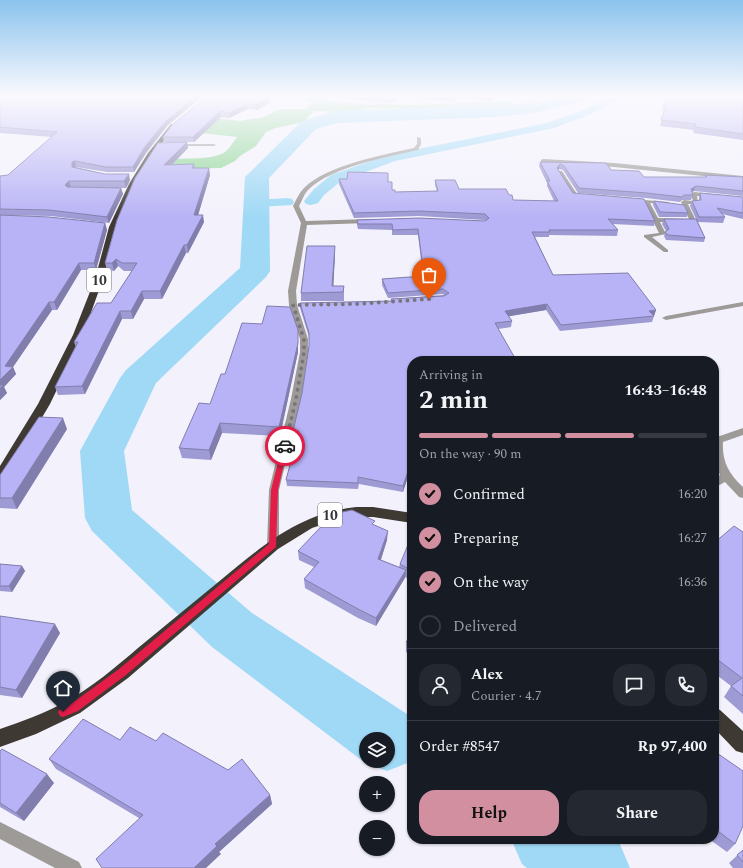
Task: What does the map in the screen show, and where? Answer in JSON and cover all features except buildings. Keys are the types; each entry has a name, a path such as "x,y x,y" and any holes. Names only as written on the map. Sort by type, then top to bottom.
{"highway":[{"name":"10","path":"0,477 44,404 78,335 99,279 110,227 132,176 160,146 165,137"},
{"name":"10","path":"0,738 30,728 74,708 122,672 273,545 293,531 317,519 338,513 366,511 407,517"},
{"path":"719,721 743,744"}],"street":[{"path":"273,545 274,490 296,399 304,352 304,340 292,290 304,223 296,206 305,190 317,180 374,159 416,149 419,144 419,138"},
{"path":"171,146 214,145"},
{"path":"543,161 614,165 743,178"},
{"path":"560,172 575,196 589,198"},
{"path":"655,220 693,221 684,202 696,202 694,194 722,197"},
{"path":"639,200 685,206"},
{"path":"646,201 662,234 646,236 666,251"},
{"path":"304,223 375,221"},
{"path":"666,318 743,304"},
{"path":"719,440 740,434"},
{"path":"719,461 725,477 743,494"},
{"path":"719,481 725,477"},
{"path":"0,830 72,868"}],"green space":[{"path":"233,137 263,137 256,146 235,161 221,168 171,169 174,159 220,155 230,147 237,137"}],"waterway":[{"path":"297,137 257,177 255,271 139,378 102,451 109,518 232,630 377,732"},
{"path":"311,201 319,192 336,178 392,158 496,137"},
{"path":"257,203 287,202"},
{"path":"555,844 593,868"}],"way so far":[{"path":"285,446 296,399 304,352 304,340 293,305 357,304 429,299"}],"route":[{"path":"63,712 74,708 122,672 273,545 274,490 285,446"}]}
